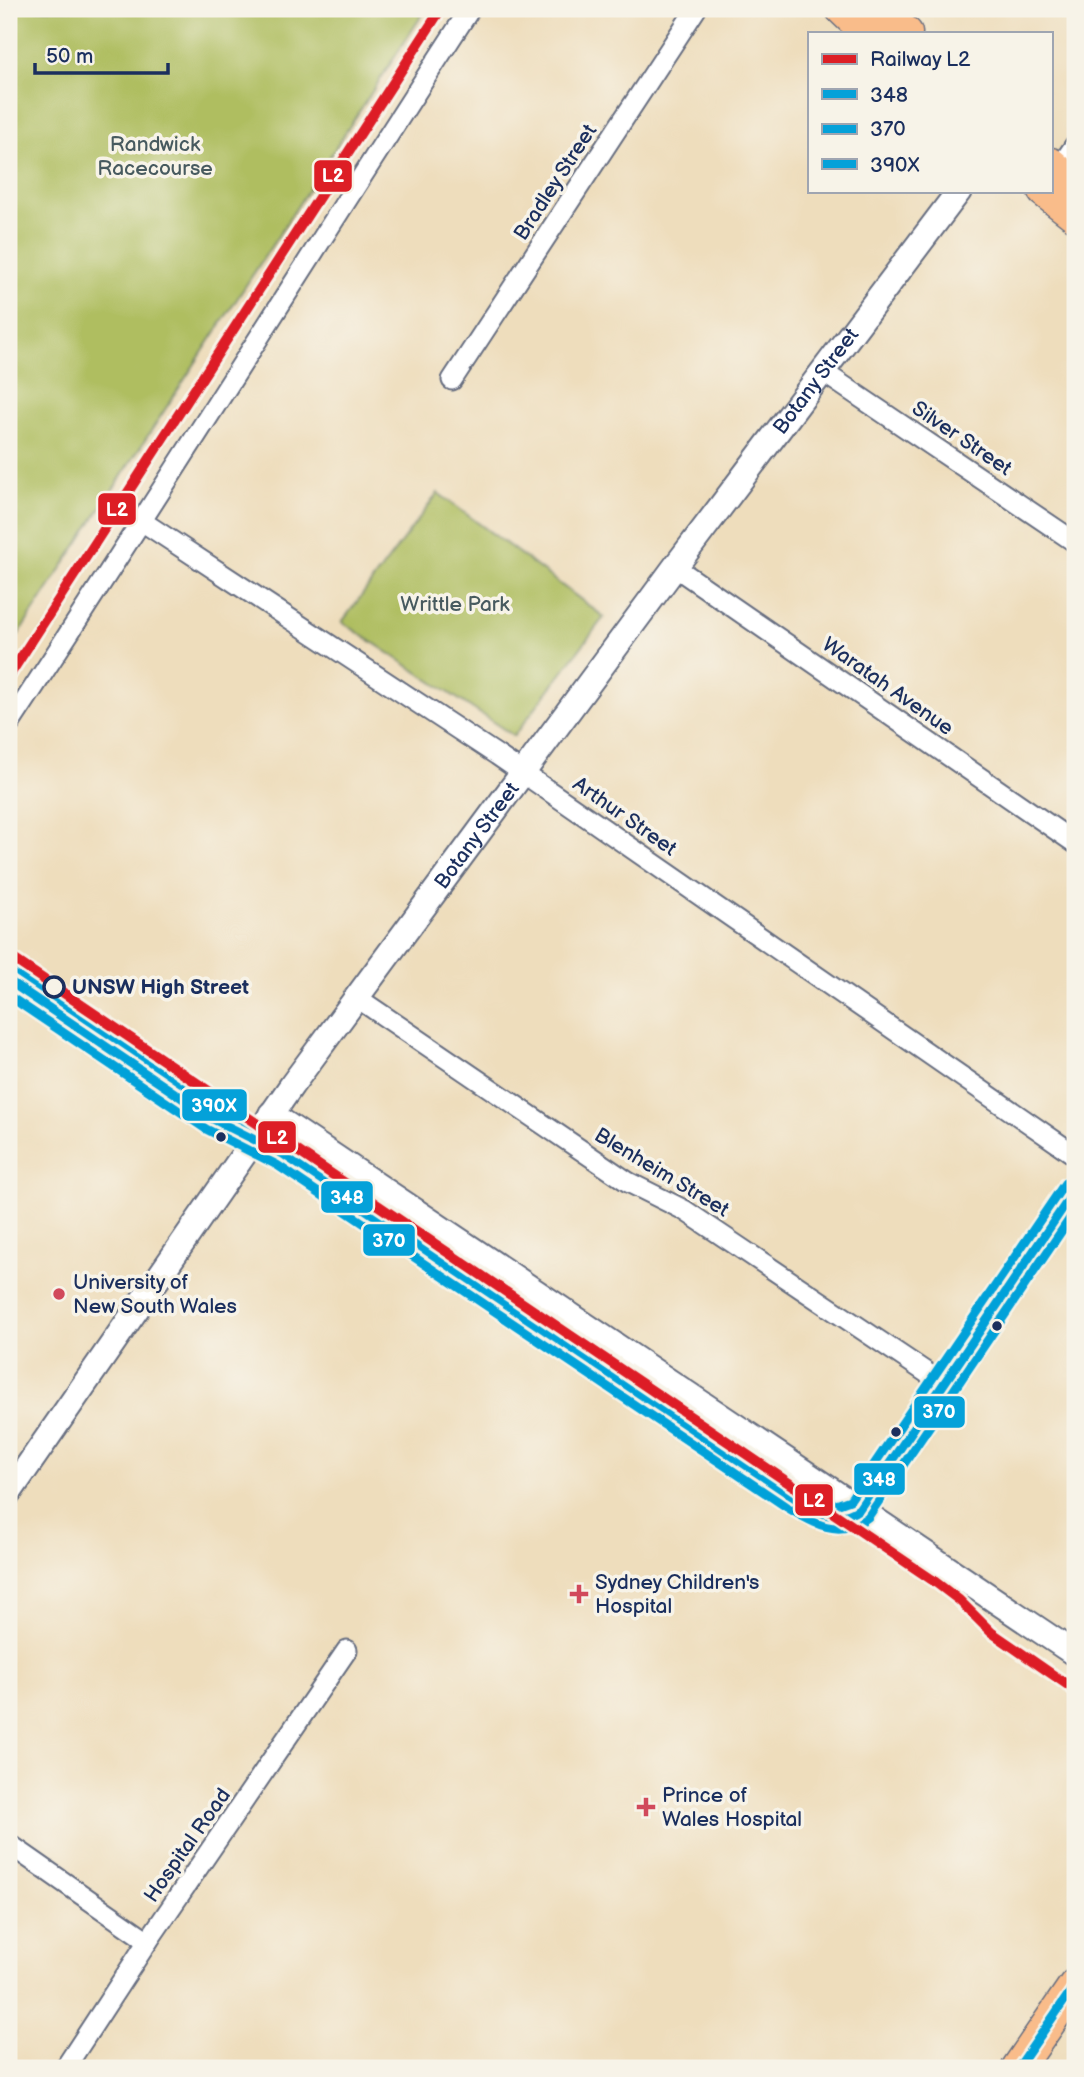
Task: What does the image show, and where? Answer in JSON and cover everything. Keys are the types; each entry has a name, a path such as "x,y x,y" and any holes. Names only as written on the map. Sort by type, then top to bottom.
{"main road":[{"path":"842,9 866,32"},
{"path":"879,9 905,32"},
{"path":"1057,178 1075,215"},
{"path":"1018,2068 1075,1985"}],"street":[{"path":"9,725 143,522 265,324 470,9"},
{"name":"Bradley Street","path":"452,380 696,9"},
{"path":"1057,178 1075,145"},
{"name":"Botany Street","path":"9,1493 271,1114 356,997 675,567 958,192"},
{"name":"Silver Street","path":"823,372 1075,542"},
{"name":"Arthur Street","path":"143,522 522,773 1075,1154"},
{"name":"Waratah Avenue","path":"675,567 1075,843"},
{"path":"9,981 213,1119 284,1154 792,1496 826,1515 844,1518 859,1509 1075,1190"},
{"name":"Blenheim Street","path":"356,997 628,1182 684,1210 945,1385"},
{"path":"271,1114 1075,1654"},
{"name":"Hospital Road","path":"65,2068 148,1941 347,1650"},
{"path":"9,1844 148,1941"}],"green space":[{"name":"Randwick Racecourse","path":"9,9 426,9 9,649"},
{"name":"Writtle Park","path":"438,493 604,617 514,736 342,622"}],"rail line":[{"name":"L2","path":"9,676 441,9"},
{"name":"L2","path":"9,956 934,1581 959,1600 991,1632 1075,1690"}],"transit line":[{"name":"390X","path":"16,971 219,1108 290,1144 799,1486 836,1505 850,1500 1065,1183"},
{"name":"348","path":"9,981 213,1119 283,1154 792,1496 824,1514 833,1516 850,1514 859,1509 1075,1190"},
{"name":"370","path":"9,996 206,1129 277,1165 785,1506 826,1526 847,1527 868,1517 1075,1211"},
{"name":"348","path":"1018,2068 1075,1985"}],"place":[{"name":"UNSW High Street","path":"54,987"},
{"name":"University of New South Wales","path":"59,1294"},
{"name":"Sydney Children's Hospital","path":"579,1594"},
{"name":"Prince of Wales Hospital","path":"646,1807"}]}
